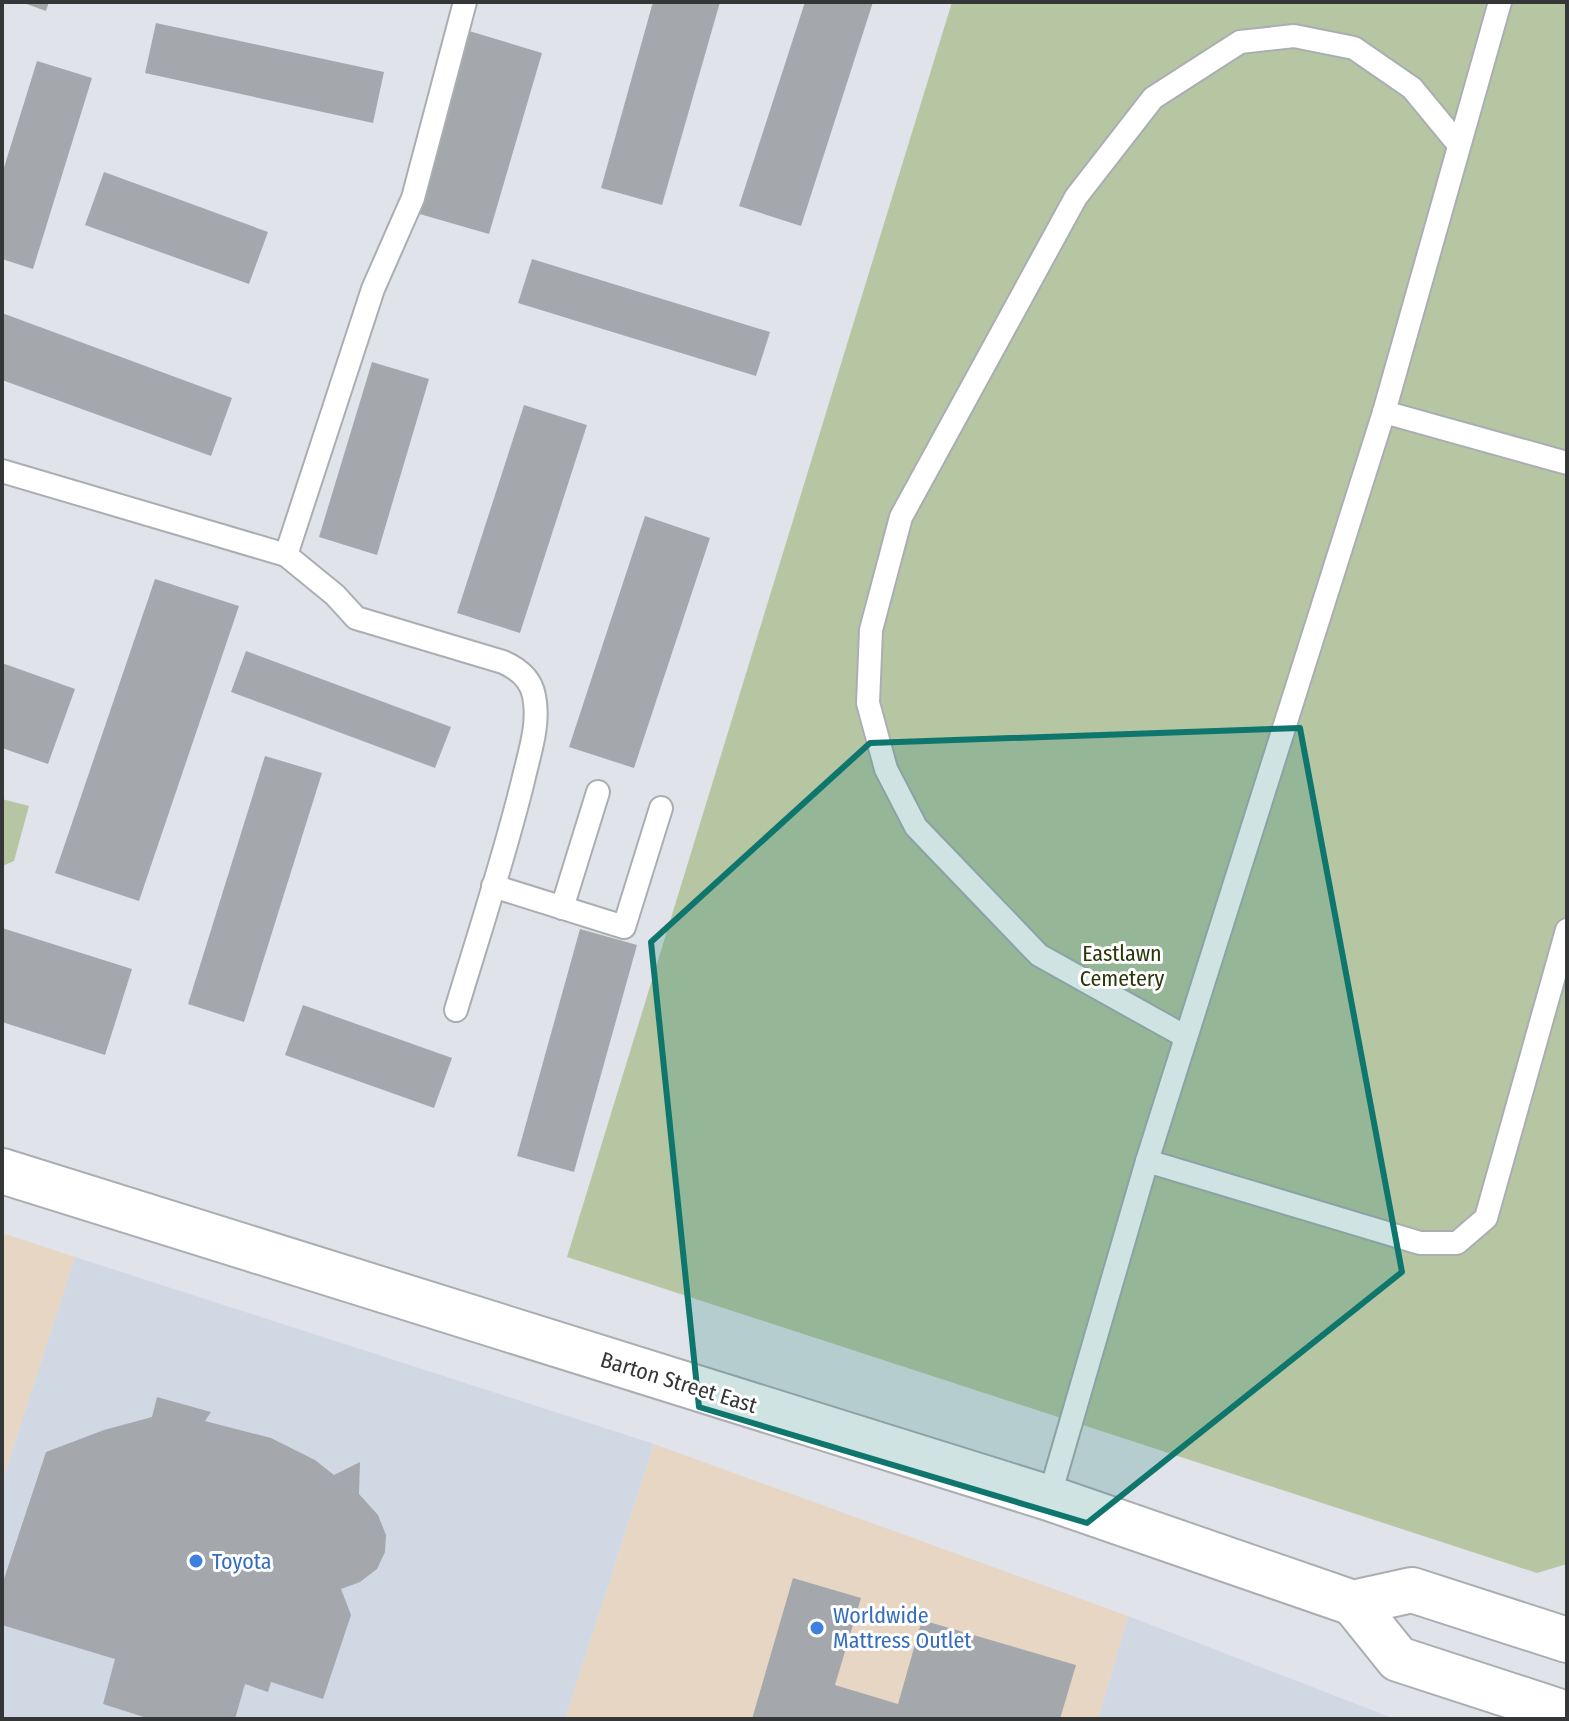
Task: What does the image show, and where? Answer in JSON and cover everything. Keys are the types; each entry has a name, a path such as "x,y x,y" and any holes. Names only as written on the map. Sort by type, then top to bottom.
{"main road":[{"name":"Barton Street East","path":"2,1171 1049,1498 1353,1603"},
{"path":"1567,1640 1412,1590 1353,1603 1398,1659 1567,1714"}],"lane":[{"path":"286,555 373,289 413,198 465,2"},
{"path":"1049,1498 1147,1161 1384,412 1500,2"},
{"path":"1186,1037 1039,955 916,827 886,769 868,703 871,630 901,517 1076,197 1153,98 1240,42 1294,36 1354,48 1412,88 1459,145"},
{"path":"1384,412 1567,463"},
{"path":"2,471 286,555 335,595 356,618 503,662 524,675 535,700 534,734 512,825 456,1010"},
{"path":"562,908 598,792"},
{"path":"493,886 624,927 661,808"},
{"path":"1147,1161 1420,1243 1457,1243 1486,1218 1567,930"}],"highlighted area":[{"path":"1300,728 1402,1272 1087,1523 699,1407 651,942 870,743"}],"shaded area":[{"path":"2,1233 75,1257 2,1482"},
{"path":"75,1257 654,1444 565,1719 2,1719 2,1482"},
{"path":"654,1444 1128,1616 1098,1719 565,1719"},
{"path":"1128,1616 1395,1719 1098,1719"}],"green space":[{"name":"Eastlawn Cemetery","path":"952,2 1567,2 1567,1564 1537,1573 567,1257"},
{"path":"2,799 29,806 14,861 2,866"}],"building":[{"path":"21,2 49,2 46,11"},
{"path":"653,2 720,2 662,205 601,188"},
{"path":"805,2 873,2 801,226 739,206"},
{"path":"156,23 384,72 373,123 145,73"},
{"path":"469,31 542,53 489,234 416,213"},
{"path":"37,61 92,78 33,269 2,259 2,174"},
{"path":"104,172 268,232 249,284 85,225"},
{"path":"532,259 770,332 756,376 518,303"},
{"path":"2,313 232,398 211,456 2,380"},
{"path":"372,362 429,379 377,555 319,537"},
{"path":"524,405 587,425 520,633 457,613"},
{"path":"645,516 710,538 634,768 569,747"},
{"path":"155,579 239,606 139,901 55,873"},
{"path":"246,651 451,727 435,768 231,692"},
{"path":"2,663 75,689 48,764 2,748"},
{"path":"265,756 322,773 244,1022 188,1004"},
{"path":"2,928 132,969 105,1055 2,1022"},
{"path":"580,929 637,945 574,1172 517,1156"},
{"path":"303,1005 452,1058 434,1108 285,1055"},
{"name":"Toyota","path":"157,1397 211,1412 205,1421 271,1438 315,1460 334,1475 360,1462 359,1494 378,1515 386,1535 385,1552 377,1569 360,1582 341,1589 351,1615 323,1699 271,1682 268,1692 245,1684 235,1719 150,1719 103,1704 115,1659 2,1625 2,1585 46,1452 104,1430 152,1417"},
{"path":"793,1578 861,1598 835,1685 898,1704 922,1620 1076,1665 1060,1719 752,1719"}],"place":[{"name":"Toyota","path":"196,1561"},
{"name":"Worldwide Mattress Outlet","path":"817,1628"}]}
